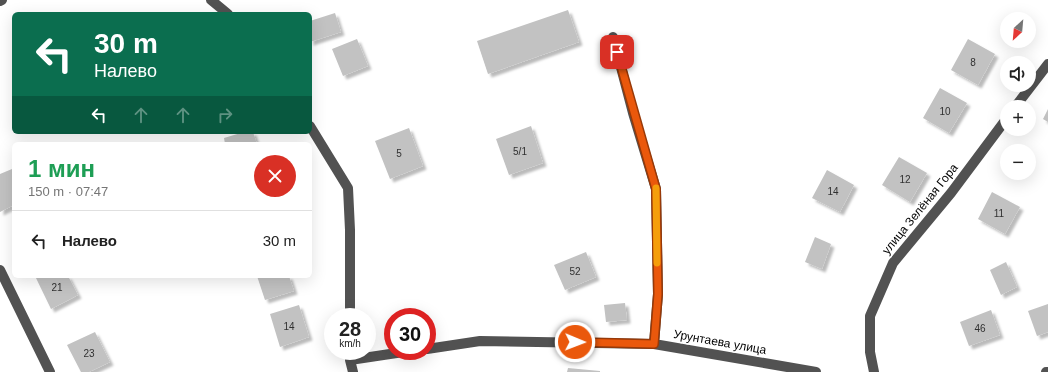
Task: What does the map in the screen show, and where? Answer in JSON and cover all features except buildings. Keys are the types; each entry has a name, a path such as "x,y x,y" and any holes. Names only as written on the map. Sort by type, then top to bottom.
{"street":[{"path":"211,0 226,12"},
{"path":"613,37 656,189 658,294 654,344"},
{"path":"1021,100 1048,64"},
{"name":"улица Зелёная Гора","path":"874,372 870,352 870,316 893,263 951,193 1000,127"},
{"path":"312,129 348,188 350,230 350,308"},
{"path":"0,270 50,372"},
{"name":"Урунтаева улица","path":"436,347 480,341 654,344 816,372"},
{"path":"351,360 353,372"}],"slow traffic":[{"path":"656,188 657,263"}],"route":[{"path":"575,342 654,344 658,294 656,189 617,52"}]}
